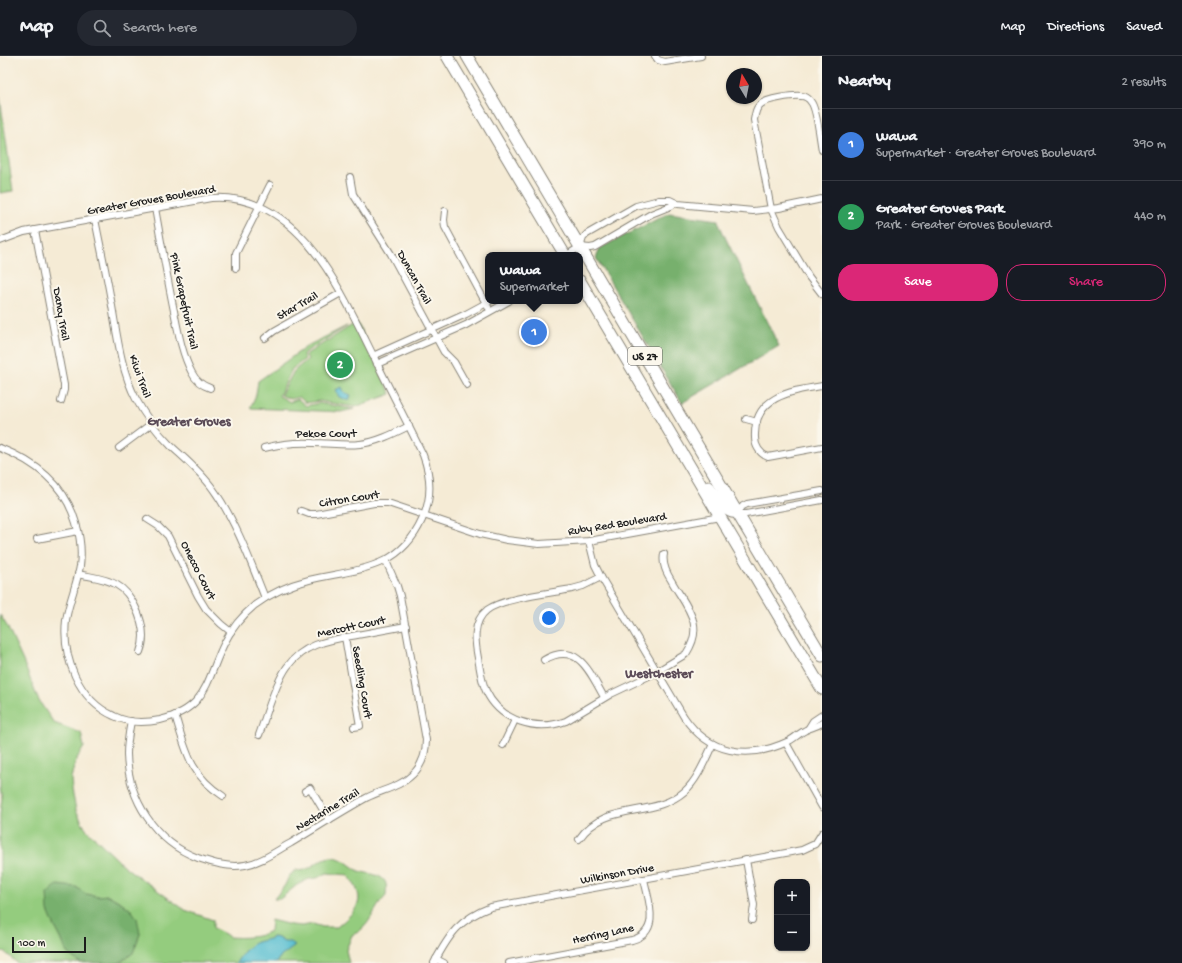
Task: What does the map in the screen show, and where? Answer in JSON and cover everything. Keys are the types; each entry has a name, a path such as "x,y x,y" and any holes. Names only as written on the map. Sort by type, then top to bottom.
{"highway":[{"path":"447,56 564,252"},
{"name":"US 27","path":"467,56 583,252"},
{"name":"US 27","path":"583,252 822,656"},
{"name":"US 27","path":"583,286 822,689"},
{"path":"656,408 665,414 706,482 725,508 730,512 737,512"},
{"path":"766,594 772,597 778,604 822,677"}],"street":[{"path":"655,56 658,60 665,62 701,56"},
{"path":"822,150 814,109 811,102 807,98 796,96 768,101 759,106 754,120 771,209 779,227 809,277 822,294"},
{"name":"Duncan Trail","path":"350,177 353,194 391,254 444,352 454,362 466,385"},
{"path":"236,268 236,253 270,185"},
{"name":"Greater Groves Boulevard","path":"0,241 35,230 216,198 242,200 260,206 277,215 292,227 316,255 349,306 423,455 429,476 430,487 424,516 410,540 398,552 386,561 363,569 296,584 266,598 248,611 231,632 221,651 207,687 188,708 175,715 156,721 130,721 104,711 89,699 79,684 71,666 66,645 65,631 69,606 78,574 80,560 78,531 66,497 55,483 32,463 0,448"},
{"path":"580,247 583,238 587,234 636,206 647,202 666,199 675,203 749,211 771,209 822,199"},
{"path":"571,252 580,247 595,247 651,214 675,203"},
{"name":"Pink Grapefruit Trail","path":"155,208 173,305 184,352 192,373 196,379 203,385 210,388"},
{"path":"444,211 444,220 447,229 485,297"},
{"name":"Kiwi Trail","path":"95,219 122,361 132,390 151,424 170,445 191,463 213,488 228,513 266,598"},
{"name":"Dancy Trail","path":"35,230 64,385 61,401"},
{"name":"Star Trail","path":"265,338 274,331 341,293"},
{"path":"373,356 432,330 485,304"},
{"path":"489,304 491,312"},
{"path":"377,364 436,338 491,312 504,304"},
{"path":"822,386 792,391 779,396 765,407 760,414 755,434 756,444 765,456 777,456 822,448"},
{"path":"746,419 757,422"},
{"path":"119,448 151,424"},
{"name":"Pekoe Court","path":"264,448 302,443 340,445 361,444 384,438 409,426"},
{"path":"737,512 747,504 822,491"},
{"path":"779,498 780,508"},
{"path":"737,512 746,514 822,500"},
{"name":"Citron Court","path":"301,511 309,514 316,514 374,503 383,503 393,504 424,516"},
{"name":"Ruby Red Boulevard","path":"424,516 480,534 506,540 539,544 589,541 720,517"},
{"name":"Onecco Court","path":"147,519 158,526 168,536 206,609 231,632"},
{"path":"37,540 78,531"},
{"path":"589,541 595,565 601,577 690,725 699,734 713,744 728,750 746,752 767,750 786,743 808,729 822,724"},
{"path":"601,577 583,586 572,589 505,602 489,609 482,616 477,627 475,641 483,684 488,695 496,706 506,715 530,725 540,726 566,721 604,698 640,681 686,654 692,642 695,630 693,617 667,572 663,562 664,554"},
{"name":"Nectarine Trail","path":"130,721 127,743 131,783 137,800 153,826 166,839 183,851 206,861 219,864 230,866 245,865 266,857 367,797 398,785 408,779 416,771 423,759 426,740 406,626 397,586 386,561"},
{"path":"78,574 113,582 127,593 138,613 142,630 143,642 140,652"},
{"name":"Mercott Court","path":"259,735 280,679 287,667 304,650 317,643 406,626"},
{"name":"Seedling Court","path":"344,637 360,726 354,727"},
{"path":"544,660 558,654 569,655 576,658 586,667 604,698"},
{"path":"175,715 185,749 194,769 207,785 223,796"},
{"path":"808,729 813,721 822,715"},
{"path":"503,745 515,720"},
{"path":"786,743 822,807"},
{"path":"579,839 592,825 605,817 657,806 678,796 689,787 695,779 713,744"},
{"path":"305,791 310,788 329,820"},
{"name":"Wilkinson Drive","path":"435,961 445,942 456,928 471,916 485,909 808,848 816,842 822,833"},
{"path":"746,860 754,905 752,920"},
{"name":"Herring Lane","path":"509,963 642,937 648,930 651,921 644,879"},
{"path":"435,961 444,963"}],"green space":[{"path":"0,97 13,191 0,193"},
{"path":"669,213 719,220 720,226 727,241 779,346 682,403 596,258 600,248"},
{"path":"357,322 391,394 355,407 319,401 306,403 299,397 290,399 281,395 294,371 308,359 305,355"},
{"path":"347,326 304,353 303,355 305,359 292,369 279,396 290,402 298,399 306,406 319,403 354,409 341,412 250,408 256,395 258,381 309,345"},
{"path":"0,615 7,626 38,699 43,707 54,723 81,733 84,747 76,760 71,778 76,810 85,828 125,867 185,910 213,920 213,928 229,937 250,937 270,931 271,920 291,925 302,926 313,924 323,927 337,927 355,909 358,904 358,892 348,875 327,873 297,885 280,899 274,899 285,885 289,876 296,870 306,870 322,860 336,857 359,871 380,877 386,883 386,896 363,928 352,935 346,950 349,963 276,963 279,958 294,946 273,937 258,942 246,949 236,963 119,963 128,957 140,934 132,911 108,895 98,896 86,894 76,887 54,925 67,953 80,963 17,963 0,950 0,815 2,798 0,786"},
{"path":"57,885 76,887 86,894 98,896 108,895 132,911 137,918 140,934 133,953 119,963 80,963 67,953 48,911 47,894"}],"water":[{"path":"342,387 344,392 351,395 349,401 339,397 335,390"},
{"path":"273,937 284,942 290,942 295,946 279,958 276,963 236,963 251,945"}],"place":[{"name":"Wawa","path":"534,332"},
{"name":"Greater Groves Park","path":"340,365"}],"district":[{"name":"Greater Groves","path":"189,420"},
{"name":"Westchester","path":"659,672"}]}
